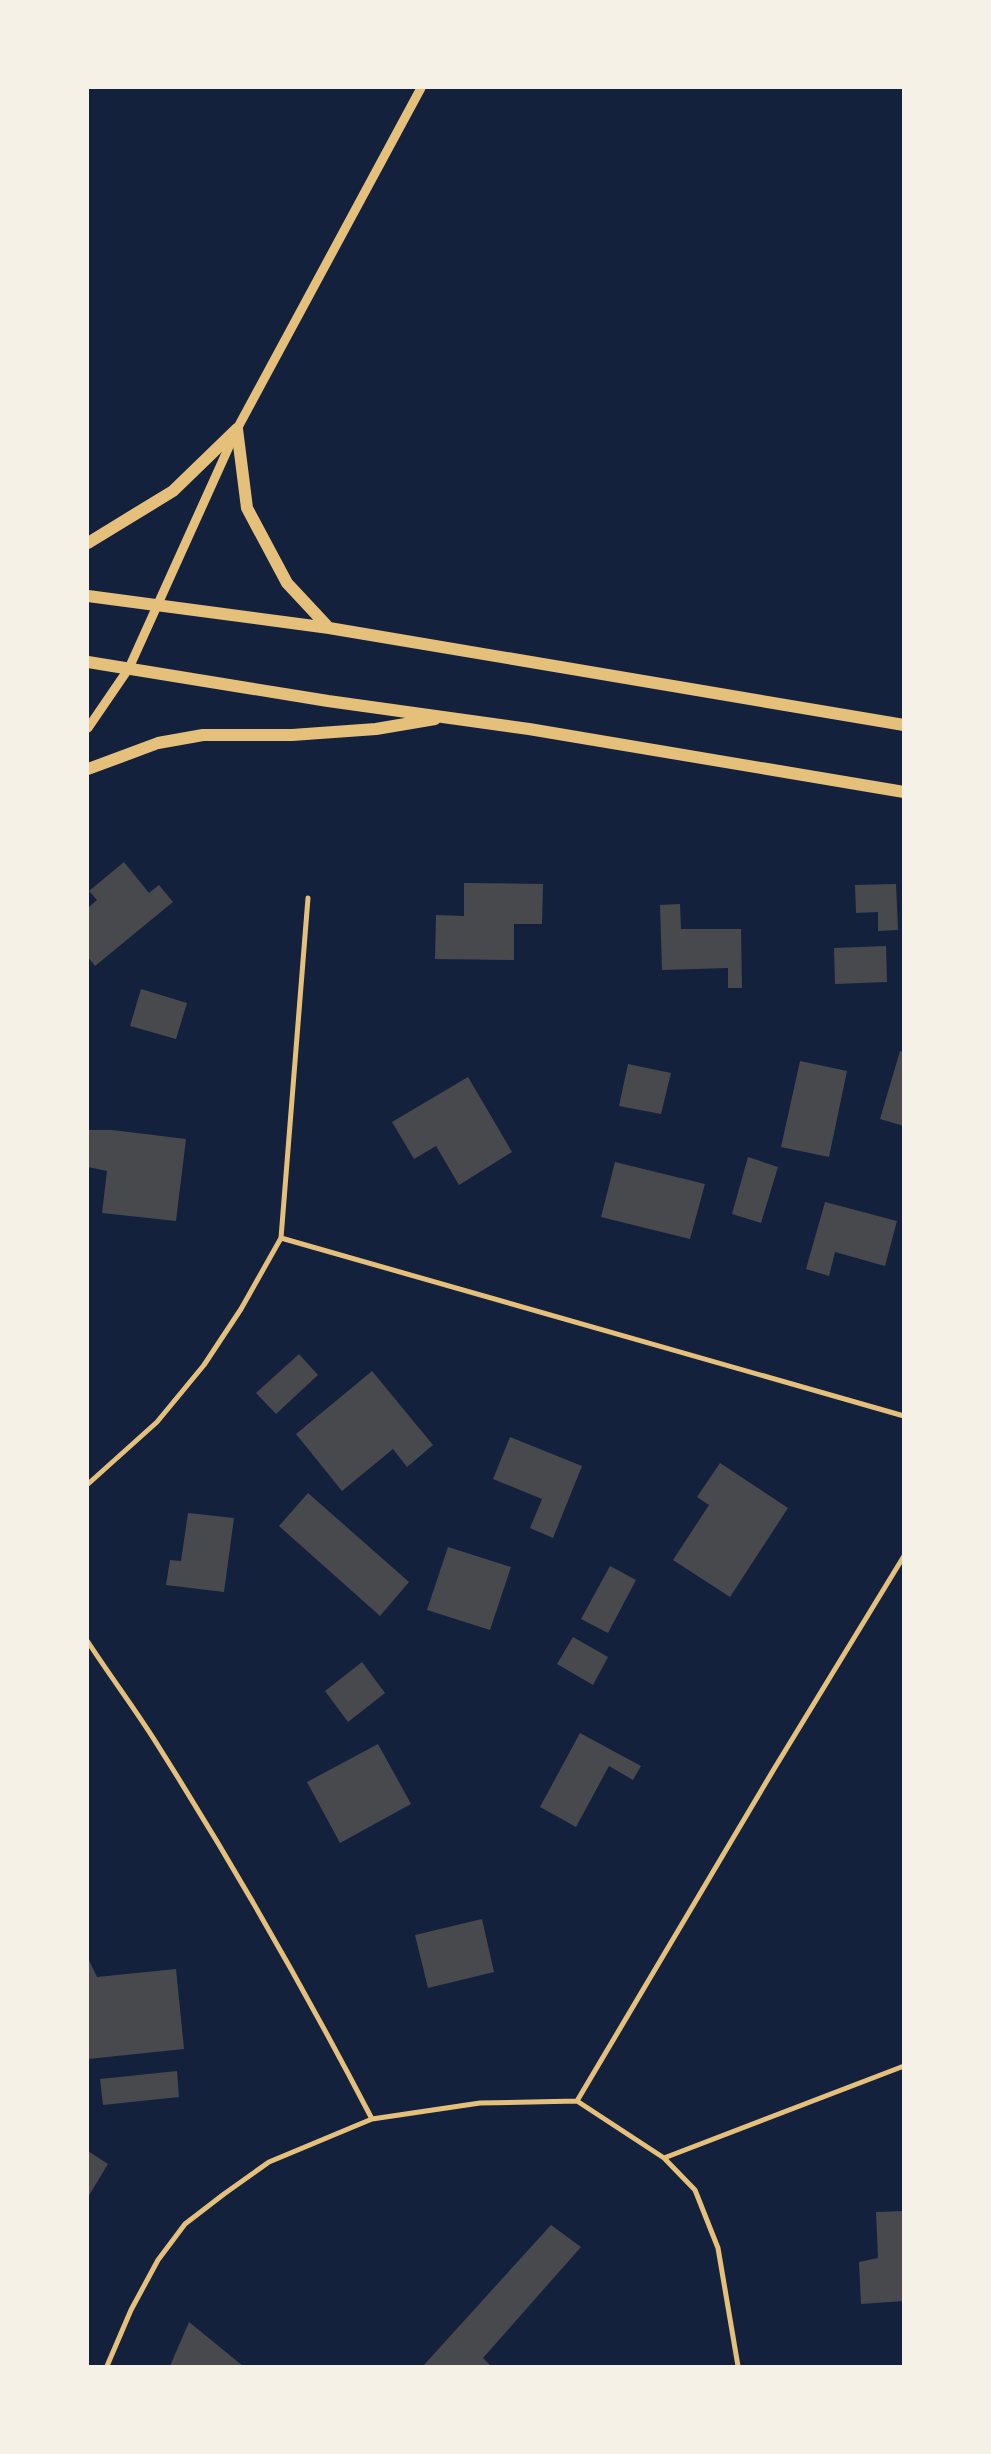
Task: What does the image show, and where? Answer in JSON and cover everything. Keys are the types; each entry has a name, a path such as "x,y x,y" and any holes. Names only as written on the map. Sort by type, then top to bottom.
{"main road":[{"path":"88,543 173,491 237,429"},
{"path":"237,429 247,508 287,583 329,628"},
{"path":"88,596 329,628 904,725"},
{"path":"88,662 328,701 450,717 904,792"},
{"path":"88,769 158,743 203,735 292,735 376,729 450,717"}],"street":[{"path":"88,728 129,668 237,429 421,88"},
{"path":"88,1484 157,1422 204,1365 241,1309 282,1238 308,898"},
{"path":"282,1238 904,1416"},
{"path":"577,2101 768,1777 904,1556"},
{"path":"88,1642 162,1751 236,1875 322,2022 372,2119"},
{"path":"664,2158 904,2066"},
{"path":"107,2366 131,2310 158,2260 185,2224 269,2162 372,2119 480,2103 577,2101 664,2158 695,2190 718,2248 738,2366"}],"building":[{"path":"124,862 149,893 159,885 173,902 95,966 88,957 88,908 97,900 89,891"},
{"path":"464,883 543,884 542,924 514,924 514,960 435,959 436,915 464,916"},
{"path":"896,884 898,930 878,931 878,912 856,913 855,885"},
{"path":"680,904 681,929 741,929 742,988 728,988 728,968 662,970 660,905"},
{"path":"886,946 887,982 835,984 834,948"},
{"path":"141,989 187,1003 176,1039 130,1026"},
{"path":"900,1051 904,1052 904,1126 880,1119"},
{"path":"800,1061 847,1071 829,1157 781,1147"},
{"path":"628,1064 671,1073 661,1114 619,1106"},
{"path":"468,1077 512,1152 459,1185 436,1146 414,1159 392,1122"},
{"path":"88,1130 112,1130 186,1139 176,1221 102,1213 107,1171 88,1167"},
{"path":"748,1157 778,1167 761,1223 732,1214"},
{"path":"615,1162 705,1184 690,1239 601,1217"},
{"path":"825,1202 897,1221 885,1266 835,1252 829,1276 806,1269"},
{"path":"299,1354 318,1375 276,1414 256,1393"},
{"path":"372,1371 433,1445 407,1467 393,1449 342,1491 296,1434"},
{"path":"510,1437 582,1466 553,1538 530,1528 542,1499 493,1479"},
{"path":"720,1463 788,1508 730,1597 673,1560 709,1505 697,1497"},
{"path":"308,1493 409,1582 380,1616 279,1526"},
{"path":"188,1513 234,1518 224,1592 166,1585 170,1560 181,1561"},
{"path":"448,1547 511,1567 490,1630 427,1610"},
{"path":"610,1566 636,1580 608,1633 581,1619"},
{"path":"573,1637 608,1657 593,1685 557,1664"},
{"path":"362,1662 385,1693 348,1722 325,1691"},
{"path":"580,1733 641,1766 633,1780 609,1766 576,1827 540,1807"},
{"path":"378,1744 411,1804 340,1843 307,1782"},
{"path":"482,1919 494,1972 428,1988 415,1935"},
{"path":"88,1958 97,1977 176,1969 184,2049 88,2059"},
{"path":"177,2071 179,2097 103,2105 100,2079"},
{"path":"88,2151 108,2164 88,2197"},
{"path":"904,2211 904,2301 861,2304 859,2262 878,2258 876,2212"},
{"path":"551,2225 581,2247 483,2358 491,2366 423,2366"},
{"path":"189,2322 243,2366 170,2366"}]}
